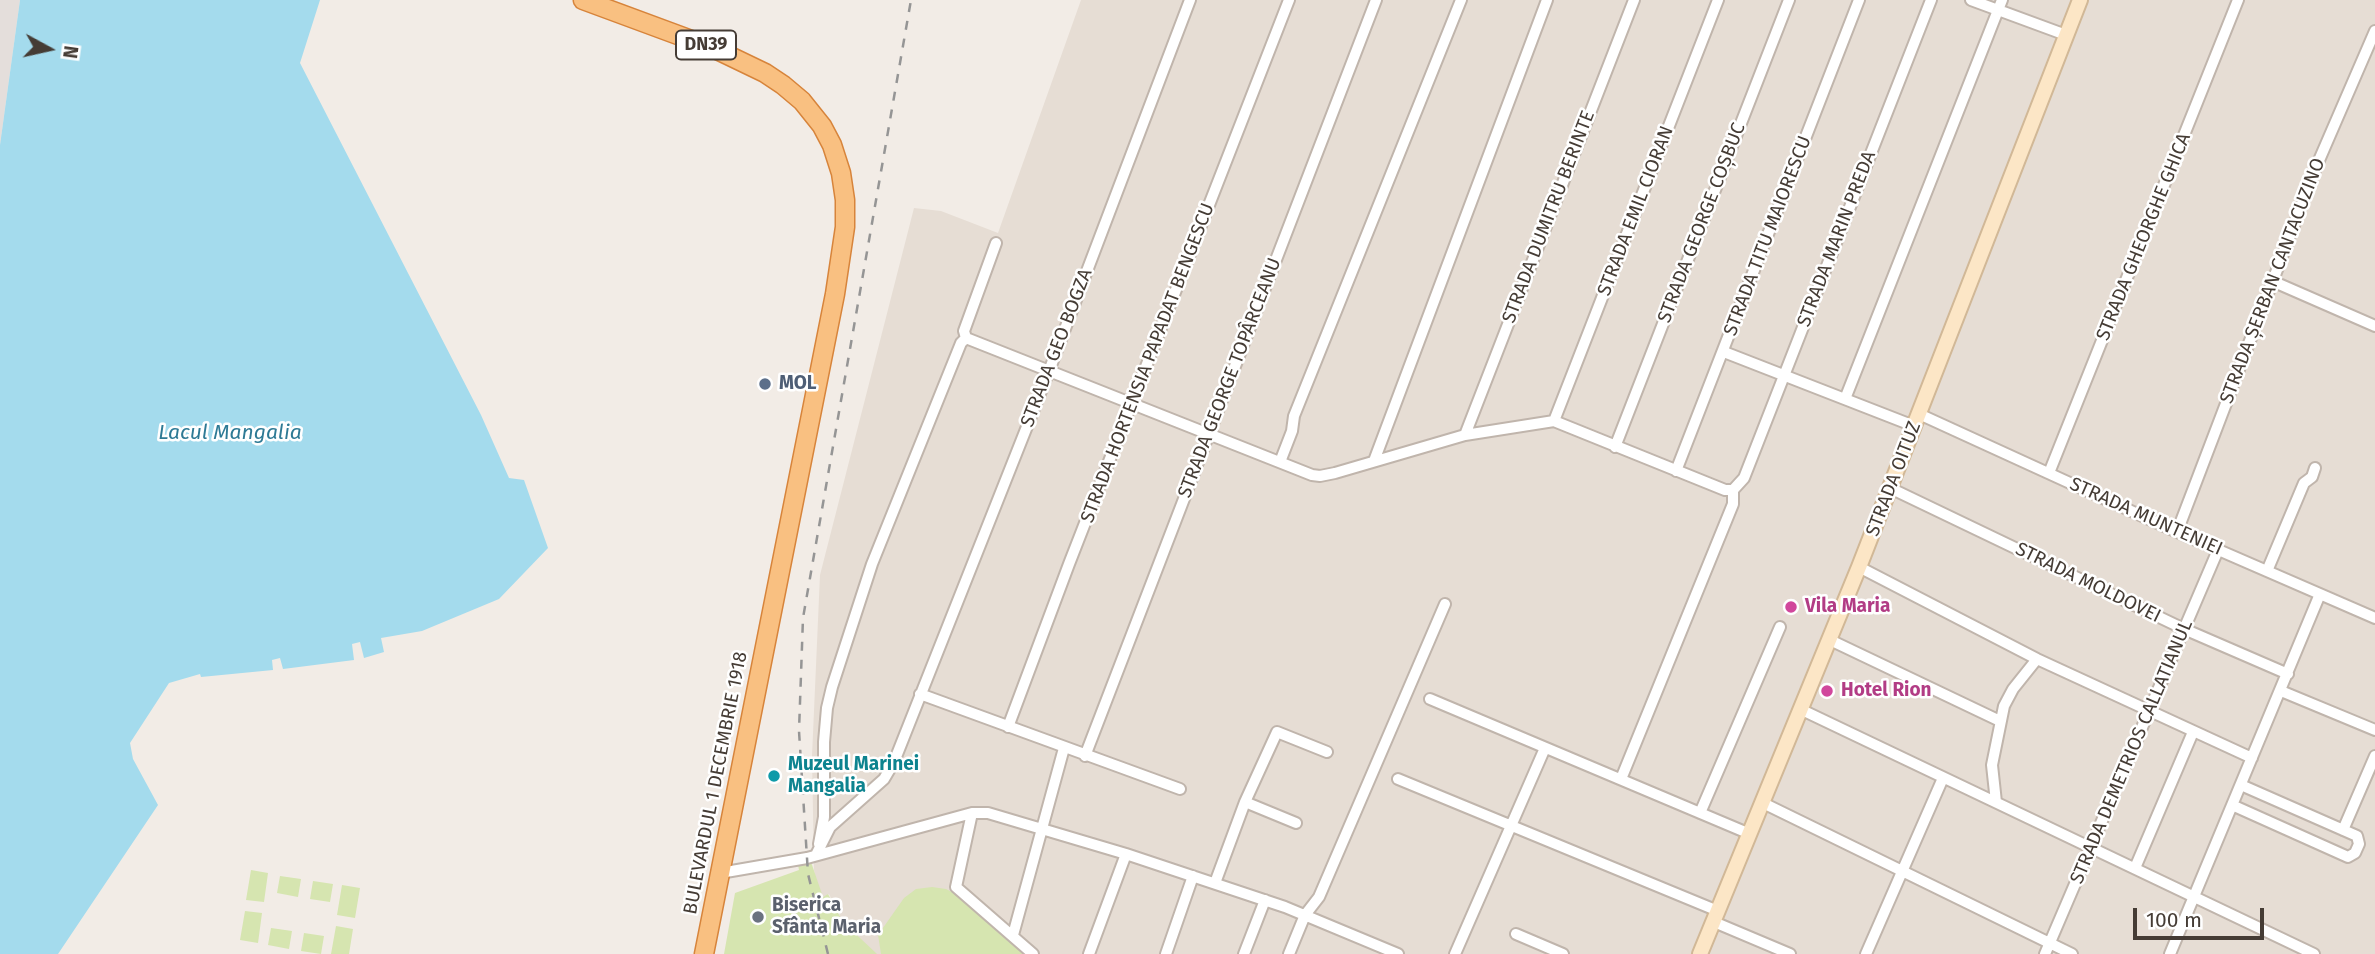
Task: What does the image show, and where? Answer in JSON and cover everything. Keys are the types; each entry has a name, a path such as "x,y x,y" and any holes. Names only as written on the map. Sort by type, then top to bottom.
{"highway":[{"name":"BULEVARDUL 1 DECEMBRIE 1918","path":"583,0 673,32 765,73 793,93 815,116 832,145 841,173 845,213 841,261 704,954"}],"main road":[{"name":"STRADA OITUZ","path":"1700,954 1859,568 2080,0"}],"street":[{"name":"STRADA GEO BOGZA","path":"818,849 830,827 884,779 894,762 1049,371 1190,0"},
{"name":"STRADA HORTENSIA PAPADAT BENGESCU","path":"1008,727 1289,0"},
{"name":"STRADA GEORGE TOPÂRCEANU","path":"1085,756 1376,0"},
{"path":"1280,462 1292,431 1294,416 1461,0"},
{"path":"1374,461 1547,0"},
{"name":"STRADA DUMITRU BERINTE","path":"1465,435 1634,0"},
{"name":"STRADA EMIL CIORAN","path":"1554,421 1718,0"},
{"name":"STRADA GEORGE COȘBUC","path":"1615,446 1789,0"},
{"name":"STRADA TITU MAIORESCU","path":"1676,471 1859,0"},
{"name":"STRADA MARIN PREDA","path":"1733,490 1745,478 1931,0"},
{"path":"1970,0 2000,4 2066,35"},
{"name":"STRADA GHEORGHE GHICA","path":"2049,473 2238,0"},
{"path":"1845,400 2000,4"},
{"name":"STRADA ȘERBAN CANTACUZINO","path":"2177,532 2317,165 2375,31"},
{"path":"966,338 964,331 996,243"},
{"path":"2272,281 2375,326"},
{"path":"966,338 1320,476 1465,435 1554,421 1725,490 1733,490 1733,504 1621,779"},
{"path":"818,849 824,817 824,742 832,687 872,564 961,343 966,338"},
{"name":"STRADA MUNTENIEI","path":"1724,352 1845,400 1917,420 2049,473 2375,618"},
{"path":"2267,570 2304,484 2312,477 2315,468"},
{"name":"STRADA MOLDOVEI","path":"1890,488 2184,629 2288,674"},
{"name":"STRADA DEMETRIOS CALLATIANUL","path":"2045,954 2218,550"},
{"path":"1859,568 2037,659 2252,758"},
{"path":"2170,954 2320,594"},
{"path":"1289,954 1305,915 1319,897 1445,604"},
{"path":"1700,813 1780,627"},
{"path":"1830,640 2000,720"},
{"path":"1996,802 1993,765 2000,720 2012,689 2037,659"},
{"path":"2281,691 2375,730"},
{"path":"920,694 1180,789"},
{"path":"1430,699 1750,834"},
{"path":"1801,710 2314,954"},
{"path":"1215,883 1245,802 1277,732 1327,752"},
{"path":"2135,868 2193,732"},
{"path":"1013,935 1063,748"},
{"path":"1455,954 1545,748"},
{"path":"2343,830 2375,756"},
{"path":"1866,954 1943,778"},
{"path":"1398,779 1511,825 1716,917 1790,954"},
{"path":"2232,805 2348,856 2355,853 2359,844 2357,836 2241,785"},
{"path":"1245,802 1296,823"},
{"path":"1763,803 2072,954"},
{"path":"972,813 956,887 1033,954"},
{"path":"720,873 972,813 1003,816 1215,883 1305,915 1398,954"},
{"path":"1089,954 1126,853"},
{"path":"1166,954 1193,876"},
{"path":"1244,954 1265,901"},
{"path":"1516,934 1563,954"}],"shaded area":[{"path":"0,0 20,0 0,145"},
{"path":"1081,0 2375,0 2375,954 872,954 843,922 829,894 819,900 814,870 812,756 820,575 914,208 941,211 998,233"}],"green space":[{"path":"811,862 823,897 828,894 843,922 877,954 724,954 735,893 799,870 798,865"},
{"path":"251,870 268,873 264,902 246,900"},
{"path":"280,876 301,879 298,897 277,893"},
{"path":"313,881 333,884 330,902 310,899"},
{"path":"342,885 360,888 355,918 337,915"},
{"path":"916,889 946,889 960,896 1027,954 881,954 878,935 904,898"},
{"path":"245,911 262,913 258,943 240,940"},
{"path":"336,926 353,929 349,954 331,954"},
{"path":"271,928 292,931 289,949 268,945"},
{"path":"304,933 324,936 321,954 301,951"}],"water":[{"name":"Lacul Mangalia","path":"20,0 320,0 300,63 481,415 509,478 524,480 548,548 499,599 422,631 381,638 384,652 364,658 360,642 352,644 354,660 283,669 280,658 272,660 273,670 201,677 200,674 169,683 130,743 133,759 158,805 58,954 0,954 0,145"}],"railway":[{"path":"828,954 808,874 799,731 803,618 911,0"}],"place":[{"name":"MOL","path":"765,384"},
{"name":"Vila Maria","path":"1791,607"},
{"name":"Hotel Rion","path":"1827,691"},
{"name":"Muzeul Marinei Mangalia","path":"774,776"},
{"name":"Biserica Sfânta Maria","path":"758,917"}]}
